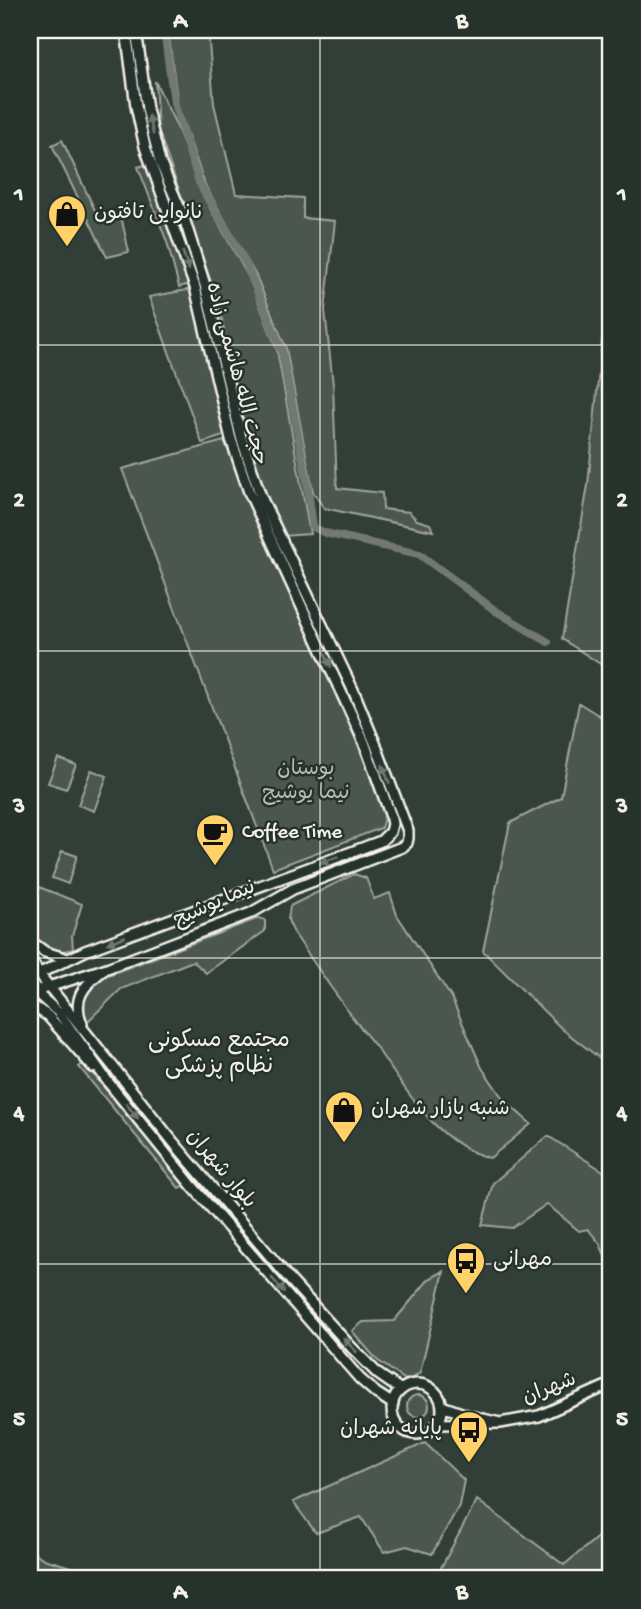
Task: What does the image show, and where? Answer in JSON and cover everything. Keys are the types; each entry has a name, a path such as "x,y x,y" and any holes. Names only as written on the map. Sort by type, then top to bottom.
{"street":[{"name":"حجت الله هاشمی زاده","path":"126,30 136,106 145,146 195,287 231,439 249,492 364,742 390,814 390,832"},
{"path":"136,30 147,109 160,162 184,218 205,285 241,437 261,497 354,692 408,831 408,838 390,832"},
{"name":"نیما یوشیج","path":"33,978 64,961 381,841 390,832"},
{"name":"نیما یوشیج","path":"33,991 107,968 251,913 293,889 402,847 408,838"},
{"path":"30,941 64,961 59,973 71,978"},
{"name":"بلوار شهران","path":"30,958 33,991 59,1013 108,1082 217,1215 351,1369 376,1394 393,1404"},
{"path":"85,1032 79,1017 78,998 87,985 107,968"},
{"name":"بلوار شهران","path":"33,978 49,986 174,1143 292,1282 378,1374 401,1390"},
{"path":"30,1004 48,1016 108,1082"},
{"path":"421,1384 435,1391 440,1398 441,1419 429,1432 405,1432 394,1420 393,1404 401,1390 421,1384"},
{"name":"شهران","path":"500,1423 539,1416 611,1384"},
{"path":"442,1406 500,1423"},
{"path":"438,1424 500,1423"}],"green space":[{"path":"168,30 208,30 214,104 236,194 303,198 303,218 335,221 325,310 333,385 337,488 382,493 383,509 409,512 417,520 430,524 433,531 324,508 313,492 286,348 256,276 205,185 178,107"},
{"path":"155,81 178,129 200,190 249,278 277,350 310,534 282,536 244,433 219,305 158,130"},
{"path":"62,140 100,221 121,216 129,252 107,257 52,145"},
{"path":"148,164 190,284 179,287 167,242 138,167"},
{"path":"192,289 226,435 202,443 149,297"},
{"path":"602,340 611,342 611,671 562,639 588,485"},
{"name":"بوستان نیما یوشیج","path":"224,441 357,742 385,814 381,828 273,869 122,469"},
{"path":"579,703 611,723 611,1067 562,1029 483,951 510,823 561,797"},
{"path":"58,758 76,765 66,789 48,783"},
{"path":"91,770 107,776 94,811 78,805"},
{"path":"62,851 77,856 68,884 52,878"},
{"path":"354,874 366,878 374,899 390,893 397,915 451,997 482,1068 504,1100 531,1124 490,1158 454,1141 424,1113 347,1010 294,933 288,920 290,906"},
{"path":"39,887 82,904 72,936 73,949 50,949 30,937 31,891"},
{"path":"259,918 265,920 265,931 206,973 193,961 121,989 86,1023 81,1001 88,988 99,979"},
{"path":"84,1063 185,1185 179,1188 79,1067"},
{"path":"548,1136 611,1176 611,1269 600,1244 588,1229 579,1231 547,1204 512,1228 482,1225 493,1183"},
{"path":"444,1271 420,1373 407,1381 377,1360 352,1331 363,1322 394,1321 429,1279"},
{"path":"418,1395 426,1398 429,1406 426,1414 418,1417 410,1414 407,1406 410,1398"},
{"path":"425,1443 464,1480 459,1506 432,1554 407,1546 384,1552 361,1517 316,1533 293,1502"},
{"path":"477,1500 564,1565 611,1526 611,1579 435,1579"},
{"path":"30,1550 44,1559 111,1579 35,1579 30,1577"}],"waterway":[{"path":"164,30 174,103 199,182 246,264 282,352 313,527 325,533 419,554 496,611 548,642"}],"place":[{"name":"نانوایی تافتون","path":"67,248"},
{"name":"Coffee Time","path":"215,867"},
{"name":"شنبه بازار شهران","path":"344,1144"},
{"name":"مهرانی","path":"466,1295"},
{"name":"پایانه شهران","path":"469,1464"}],"district":[{"name":"مجتمع مسکونی نظام پزشکی","path":"219,1054"}]}
